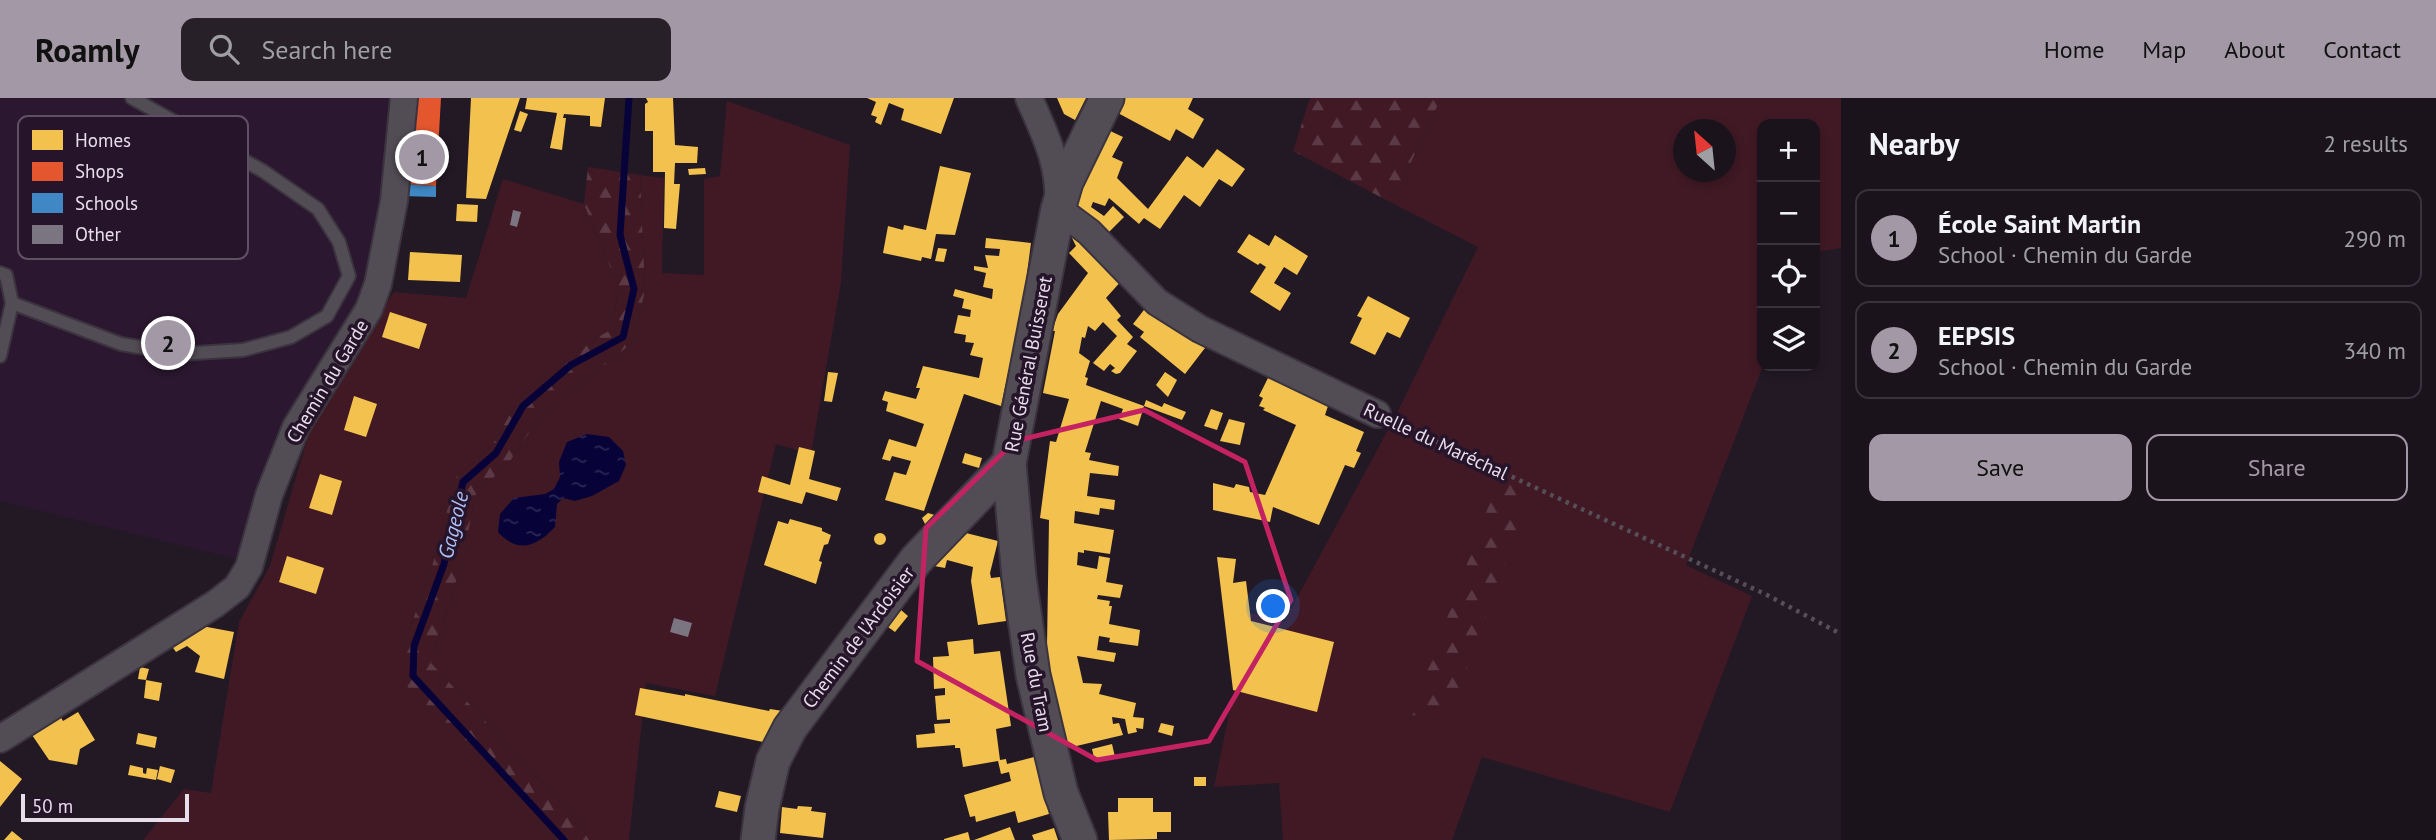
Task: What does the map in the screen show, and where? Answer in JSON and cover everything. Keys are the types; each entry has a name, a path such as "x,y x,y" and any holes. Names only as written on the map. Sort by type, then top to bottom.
{"street":[{"name":"Chemin du Garde","path":"0,739 215,604 237,587 249,567 269,495 296,427 369,309 378,284 394,201 404,98"},
{"path":"1029,98 1055,159 1060,184 1058,209"},
{"name":"Rue Général Buisseret","path":"1015,521 1009,463 1058,209 1066,182 1107,98"},
{"name":"Ruelle du Maréchal","path":"1058,209 1089,232 1157,302 1200,329 1377,414"},
{"name":"Chemin de l'Ardoisier","path":"758,840 773,761 790,728 916,560 1009,463"},
{"name":"Rue du Tram","path":"1015,521 1019,577 1033,675 1061,793 1080,840"}],"lane":[{"path":"132,98 164,116"},
{"path":"12,303 121,344 180,354 243,350 291,337 327,316 349,276 339,242 318,209 248,163"},
{"path":"0,273 6,275 12,303 0,356"}],"path":[{"name":"Ruelle du Maréchal","path":"1377,414 1765,594 1841,634"}],"highlighted area":[{"path":"1144,410 1245,462 1291,600 1209,741 1097,760 917,661 926,528 1015,441"}],"shaded area":[{"path":"0,98 394,98 373,290 299,396 273,456 249,562 0,501"}],"green space":[{"path":"1310,98 1441,98 1392,203 1293,151"},
{"path":"1441,98 1841,98 1841,248 1820,251 1820,119 1757,119 1757,371 1761,371 1686,565 1752,596 1670,812 1482,757 1452,840 1283,840 1279,783 1214,787 1250,613 1284,622 1395,417 1478,247 1392,203"},
{"path":"727,101 850,145 841,282 811,454 776,444 715,696 646,683 629,840 589,840 574,816 431,663 464,555 475,496 510,461 541,415 632,343 645,291 640,175 664,178 662,273 704,275 704,179 720,176"},
{"path":"588,167 640,175 645,291 632,343 541,415 510,461 475,496 464,555 431,663 574,816 589,840 553,840 403,682 404,645 433,563 456,477 491,447 520,397 598,337 613,329 618,286 584,204"},
{"path":"503,179 584,204 618,286 613,330 598,337 520,397 491,447 456,477 433,563 404,645 404,682 553,840 143,840 184,789 211,793 239,622 270,566 309,433 353,353 394,292 466,298"},
{"path":"1500,475 1530,494 1449,718 1411,715"}],"water":[{"path":"587,434 609,437 623,451 626,465 619,481 592,496 575,501 563,498 557,504 555,527 534,543 520,545 505,539 498,532 500,514 514,498 545,494 554,489 560,477 559,462 567,442"}],"building: Homes":[{"path":"471,98 520,98 486,199 466,198"},
{"path":"527,98 605,98 601,127 590,126 590,116 564,114 563,118 566,118 562,150 550,148 557,113 525,109"},
{"path":"646,98 673,98 675,145 698,147 697,163 675,163 674,184 680,184 676,229 664,228 665,172 653,172 653,131 645,131 645,104 648,102"},
{"path":"867,98 954,98 941,134 901,120 904,109 889,103 881,125 875,122 877,117 871,115 876,102"},
{"path":"1057,98 1086,98 1075,120 1064,114"},
{"path":"1124,98 1193,98 1188,109 1204,119 1193,139 1176,129 1170,141 1116,112"},
{"path":"520,111 528,114 521,132 514,130"},
{"path":"1106,129 1123,137 1112,157 1123,162 1117,178 1148,209 1187,156 1203,168 1217,149 1245,169 1232,187 1219,179 1200,207 1184,195 1160,229 1144,218 1139,224 1109,198 1105,206 1093,202 1091,207 1104,216 1113,206 1124,217 1106,235 1071,205"},
{"path":"940,166 971,173 955,235 936,234 931,259 922,257 921,261 883,253 888,226 903,230 904,225 926,230"},
{"path":"705,168 706,174 689,175 688,169"},
{"path":"457,204 478,205 477,222 456,221"},
{"path":"1079,234 1123,279 1106,298 1121,316 1117,320 1133,337 1127,344 1137,351 1120,373 1111,371 1115,368 1110,364 1104,371 1093,363 1117,336 1103,322 1095,331 1088,326 1085,338 1082,337 1079,353 1090,361 1085,377 1088,378 1086,385 1144,406 1138,426 1119,419 1123,409 1101,401 1085,452 1091,453 1089,460 1119,466 1118,476 1090,473 1087,496 1115,500 1114,510 1100,508 1099,515 1075,511 1074,523 1114,530 1110,554 1084,550 1084,553 1078,552 1077,565 1097,569 1099,556 1110,558 1106,582 1123,585 1120,598 1098,595 1097,599 1110,601 1109,606 1112,606 1109,624 1140,630 1138,646 1109,642 1110,638 1099,636 1097,650 1116,653 1114,662 1077,656 1083,683 1102,684 1099,694 1136,703 1133,717 1144,718 1143,729 1136,728 1137,732 1128,734 1125,719 1112,717 1113,724 1119,723 1123,735 1068,748 1044,645 1047,645 1049,520 1040,518 1050,441 1056,442 1069,399 1043,393 1055,331 1052,331 1058,314 1088,273 1069,253 1076,246 1072,238"},
{"path":"1249,234 1269,246 1275,235 1308,256 1297,275 1284,267 1274,283 1291,293 1280,311 1250,292 1266,267 1237,252"},
{"path":"986,238 1031,243 1023,304 1001,406 964,394 924,511 885,500 894,472 906,475 911,461 892,456 890,461 882,459 889,439 916,447 924,424 886,411 888,402 882,400 885,391 916,399 920,388 916,388 923,366 979,378 983,358 970,355 974,343 965,342 966,335 954,333 958,315 970,317 971,310 962,308 964,299 953,296 955,289 992,299 993,289 983,287 986,273 974,270 974,266 988,268 985,255 999,256 1000,249 985,248"},
{"path":"938,248 947,249 944,262 935,261"},
{"path":"410,252 462,255 460,282 408,280"},
{"path":"1368,296 1410,318 1400,338 1387,332 1375,355 1350,343 1362,318 1357,316"},
{"path":"1147,306 1205,348 1185,374 1140,337 1144,332 1133,324"},
{"path":"390,312 427,324 419,349 382,337"},
{"path":"828,372 838,373 832,402 824,401"},
{"path":"1165,372 1177,380 1168,397 1156,385"},
{"path":"1269,376 1329,403 1325,415 1364,432 1356,451 1361,453 1354,468 1345,465 1319,525 1273,507 1270,522 1213,510 1213,483 1234,488 1236,484 1249,487 1250,492 1265,495 1296,425 1259,406 1263,398 1259,396"},
{"path":"354,396 377,404 366,437 344,430"},
{"path":"1146,400 1162,407 1164,403 1186,412 1182,420 1144,406"},
{"path":"1211,409 1223,413 1217,430 1204,426"},
{"path":"1229,419 1245,423 1240,445 1220,441"},
{"path":"799,447 815,451 809,479 841,488 837,501 806,492 802,504 758,492 762,476 790,485"},
{"path":"965,453 982,458 979,468 962,463"},
{"path":"320,474 342,481 332,515 309,508"},
{"path":"928,513 941,517 926,526 922,518"},
{"path":"790,519 822,528 822,531 831,535 828,544 824,545 819,561 822,562 816,584 764,565 778,521 788,524"},
{"path":"962,532 998,541 990,573 991,578 1000,577 1006,621 978,625 971,581 973,567 947,560 945,568 929,565 952,539 960,541"},
{"path":"875,534 885,534 885,544 875,544"},
{"path":"287,556 324,568 316,594 279,582"},
{"path":"1217,557 1236,559 1233,583 1246,581 1251,621 1334,642 1317,712 1233,690"},
{"path":"901,610 908,616 895,632 888,627"},
{"path":"202,626 234,632 224,679 195,672 200,656 187,646 176,652 171,645"},
{"path":"973,639 974,654 1000,651 1011,726 996,729 1000,760 1006,759 1007,764 1034,757 1049,814 1018,823 1015,811 976,822 975,816 970,817 964,795 1011,781 1009,772 1001,774 998,761 963,767 960,748 955,748 955,745 917,748 916,735 935,733 934,724 950,723 950,719 937,720 935,696 945,695 945,688 934,689 933,657 949,656 947,642"},
{"path":"140,667 149,669 146,680 138,679"},
{"path":"146,680 162,683 159,701 144,698"},
{"path":"640,688 769,711 783,711 767,742 763,742 635,715"},
{"path":"78,712 95,740 80,749 77,765 49,760 30,732 59,714 63,721"},
{"path":"1161,723 1174,726 1172,736 1158,732"},
{"path":"138,733 157,737 155,748 136,744"},
{"path":"1112,744 1115,757 1095,762 1092,749"},
{"path":"0,761 22,779 0,807"},
{"path":"130,765 143,768 143,773 146,774 147,768 158,770 156,780 128,775"},
{"path":"160,766 175,770 171,783 157,779"},
{"path":"1194,777 1206,777 1206,786 1194,786"},
{"path":"719,791 741,796 737,812 715,807"},
{"path":"1118,798 1153,798 1153,812 1171,812 1171,832 1157,832 1157,839 1109,840 1108,812 1118,812"},
{"path":"798,806 812,807 811,811 826,813 823,838 780,833 782,807 797,809"},
{"path":"1010,827 1015,840 974,840"},
{"path":"1054,828 1058,840 1034,840 1032,835"},
{"path":"12,831 23,840 4,840"},
{"path":"968,832 970,840 944,840 944,839"}],"building: Shops":[{"path":"413,98 441,98 436,186 403,184"}],"building: Schools":[{"path":"403,184 436,186 436,197 402,196"}],"building: Other":[{"path":"513,210 521,212 517,227 510,225"},
{"path":"674,618 692,623 688,637 670,632"}],"waterway":[{"name":"Gageole","path":"564,840 413,676 414,646 444,564 463,482 496,453 523,406 571,365 623,337 634,289 620,235 629,98"}],"place":[{"name":"École Saint Martin","path":"422,157"},
{"name":"EEPSIS","path":"168,343"}]}
